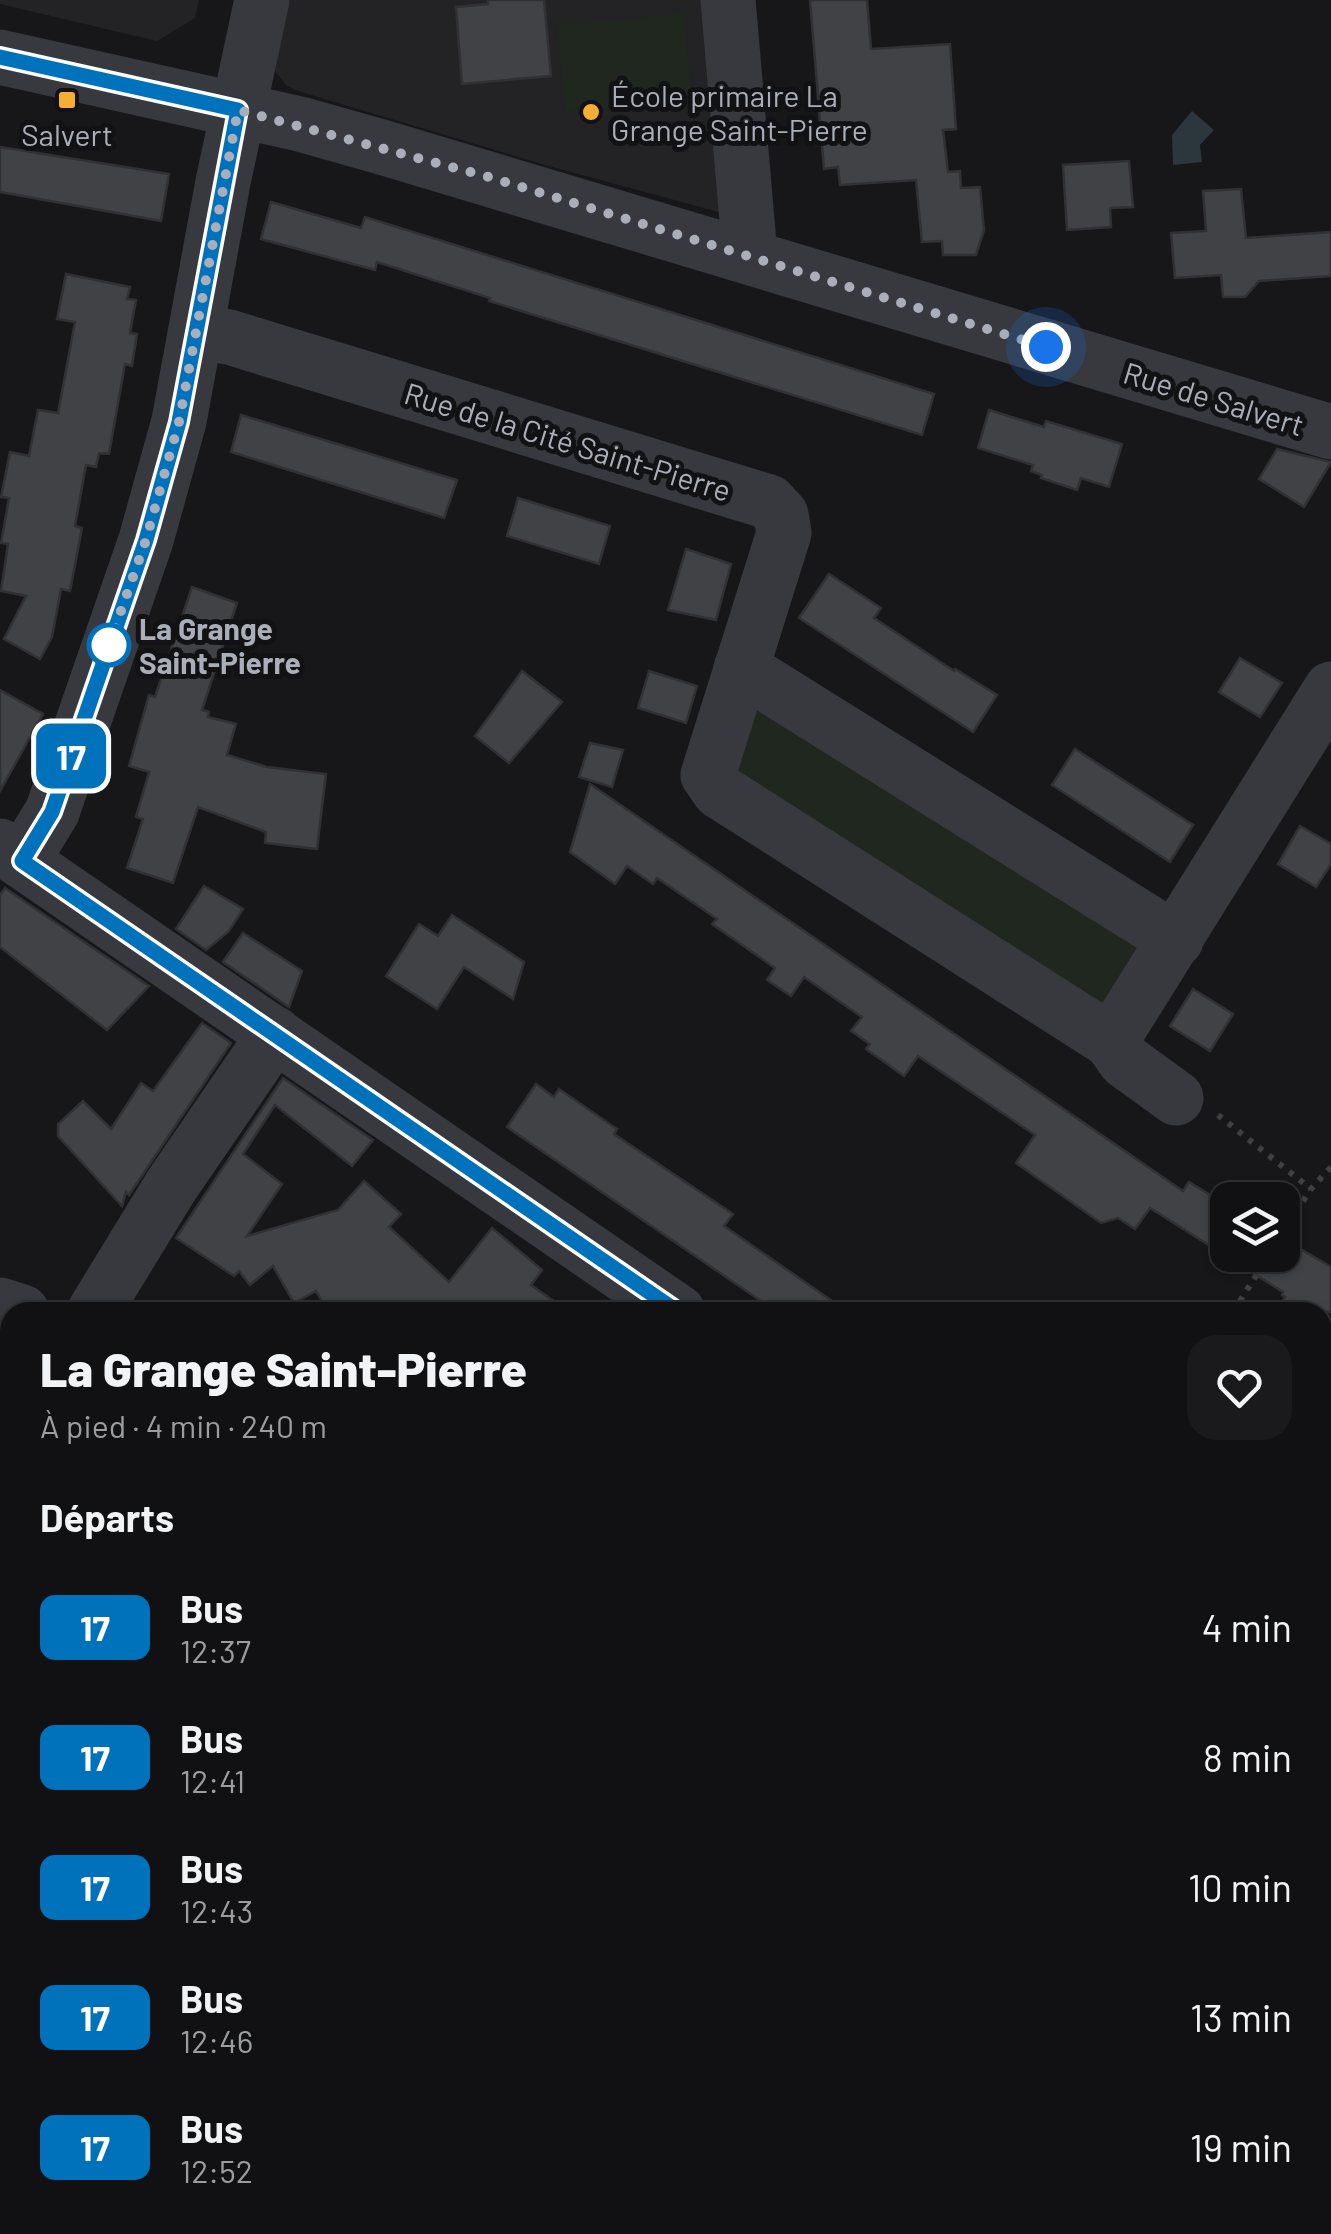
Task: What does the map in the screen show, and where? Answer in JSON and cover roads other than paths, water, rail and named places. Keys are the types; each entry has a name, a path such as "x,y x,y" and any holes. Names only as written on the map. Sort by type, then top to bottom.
{"street":[{"path":"262,0 179,422 146,540 52,812 11,853 663,1302"},
{"path":"728,0 750,255"},
{"name":"Rue de Salvert","path":"0,57 238,110 420,158 1331,432"},
{"name":"Rue de la Cité Saint-Pierre","path":"196,332 229,337 769,502 780,515 784,533 708,775 720,791 1111,1041 1125,1061 1176,1098"},
{"path":"741,668 1176,940"},
{"path":"1111,1041 1331,689"},
{"path":"100,1302 171,1186 274,1034"}],"place":[{"name":"Salvert","path":"67,100"},
{"name":"École primaire La Grange Saint-Pierre","path":"591,112"},
{"name":"La Grange Saint-Pierre","path":"109,645"}]}
